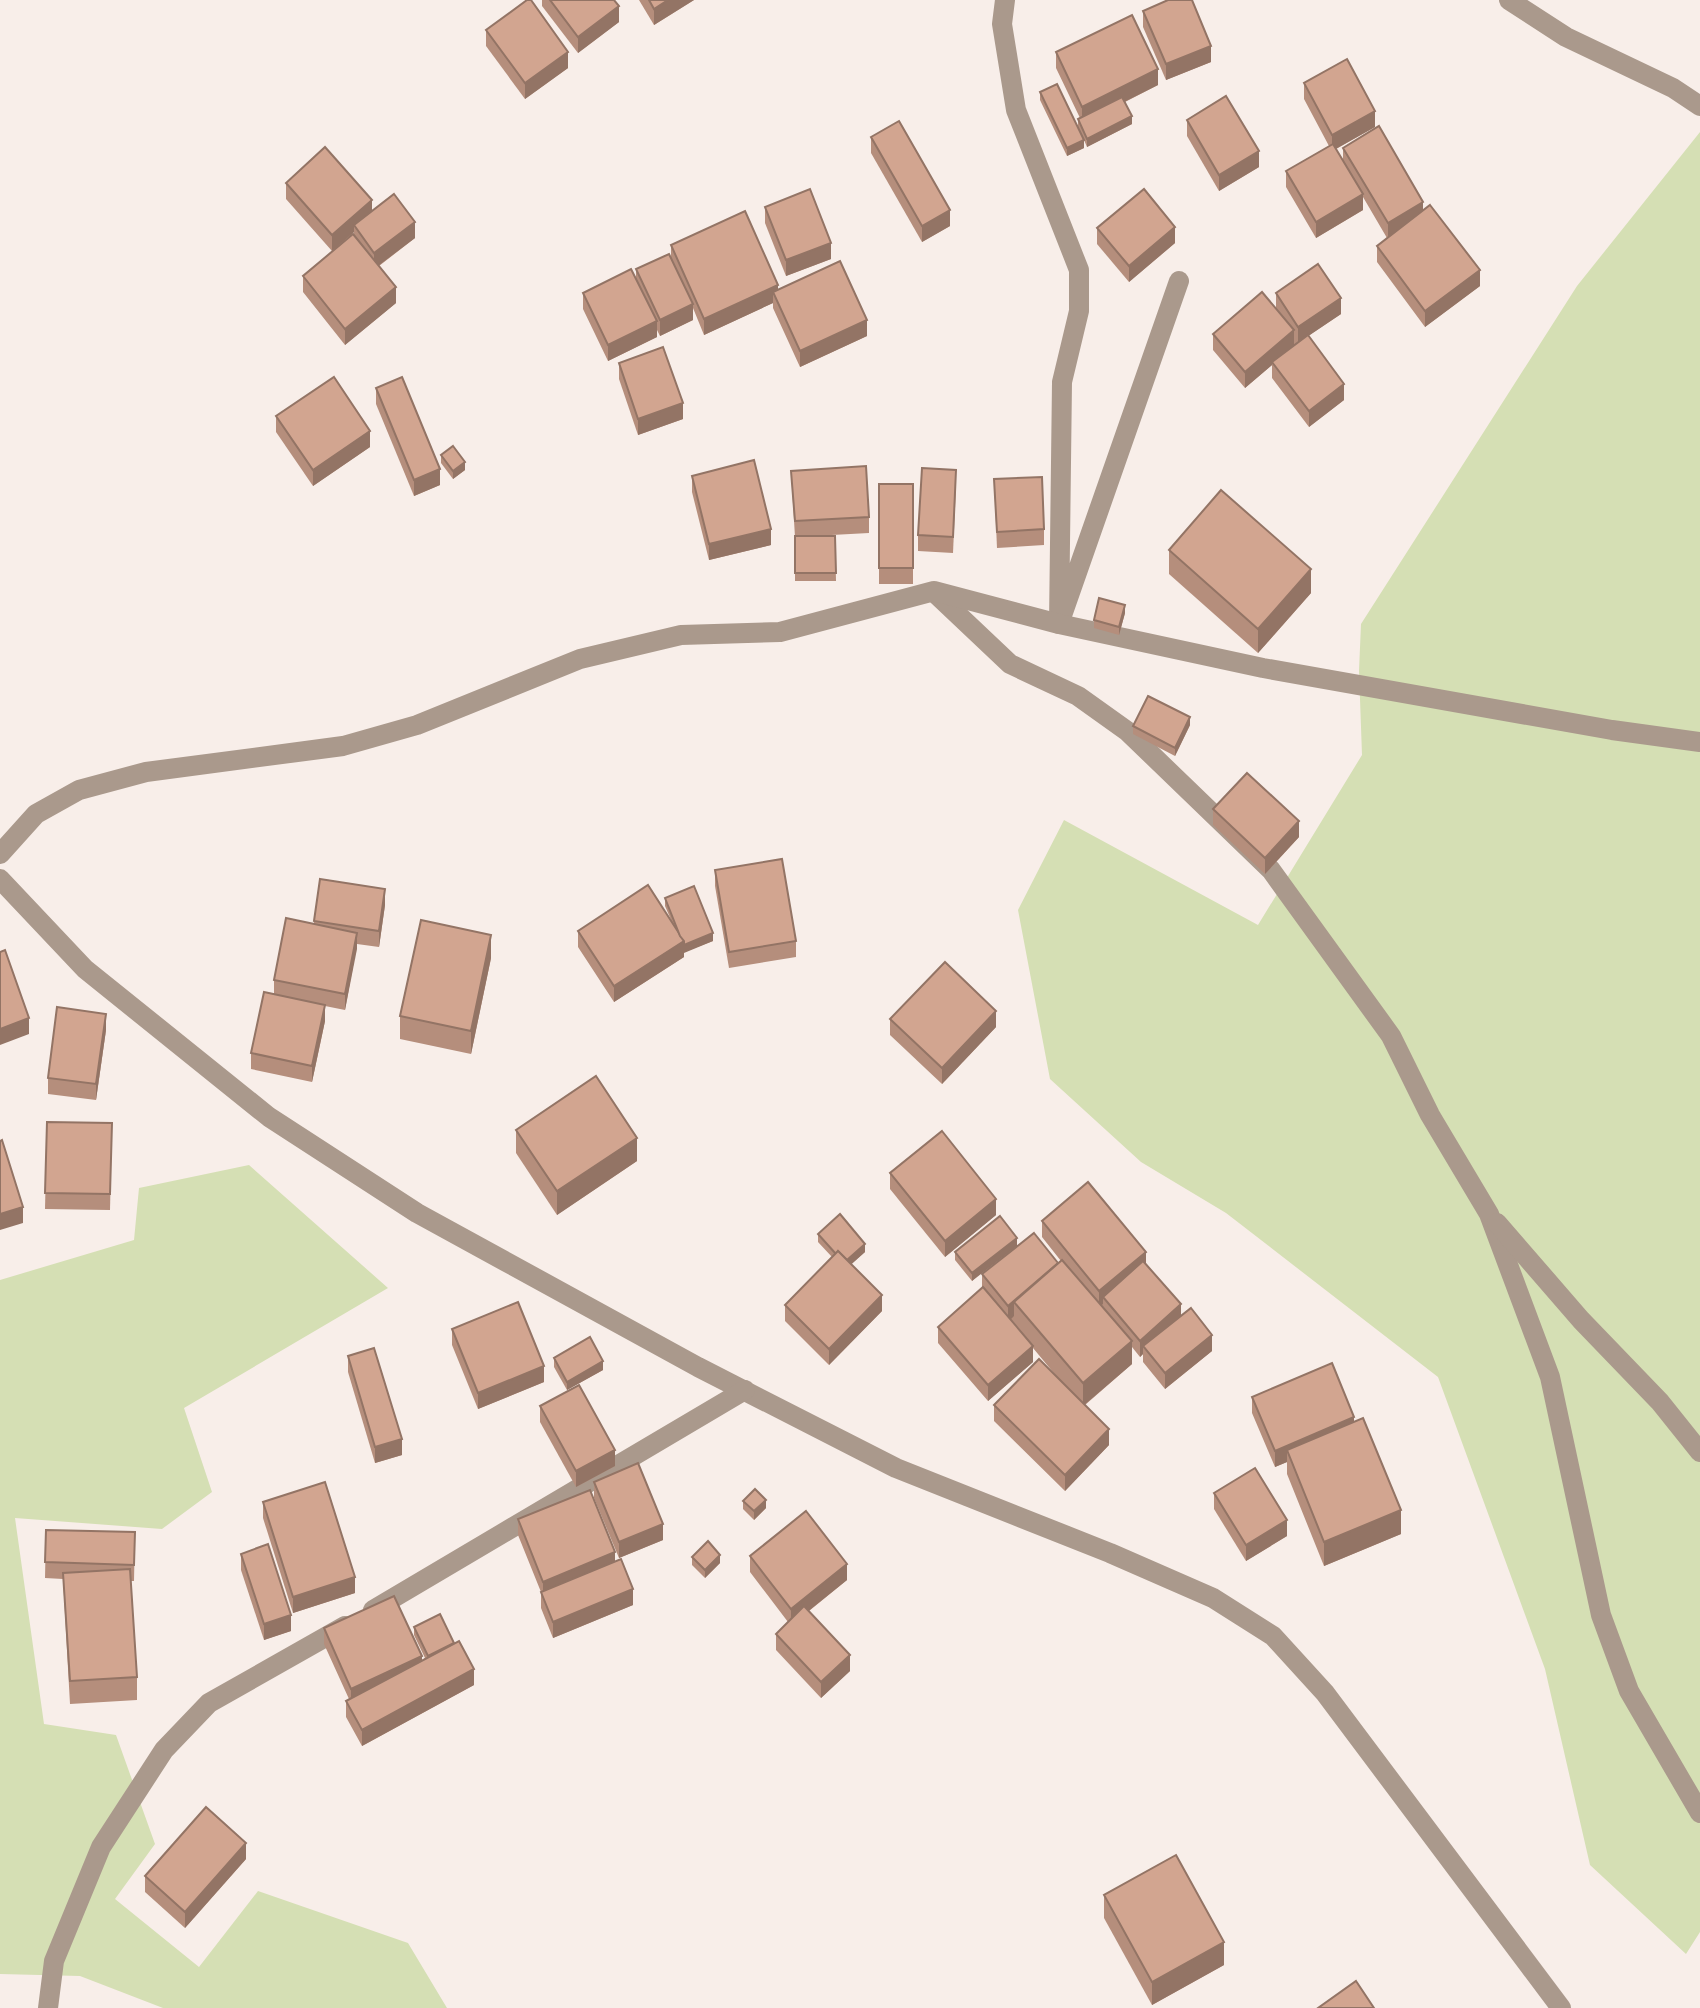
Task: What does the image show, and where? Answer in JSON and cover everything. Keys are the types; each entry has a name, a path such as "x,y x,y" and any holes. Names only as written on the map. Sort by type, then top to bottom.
{"street":[{"path":"1005,0 1002,24 1016,110 1079,270 1079,311 1062,382 1059,624"},
{"path":"1509,0 1566,37 1673,88 1700,106"},
{"path":"1059,624 1179,281"},
{"path":"934,591 1010,664 1078,696 1127,731 1271,870 1391,1036 1430,1115 1489,1214 1581,1320 1660,1402 1700,1452"},
{"path":"0,854 36,814 79,790 146,772 343,746 417,725 580,659 681,635 780,632 934,591 1059,624 1263,668 1612,730 1700,742"},
{"path":"0,879 85,969 269,1117 417,1213 698,1367 896,1468 1110,1553 1213,1598 1273,1636 1325,1693 1561,2008"},
{"path":"1489,1214 1550,1377 1601,1615 1629,1691 1700,1813"},
{"path":"48,2008 54,1961 101,1847 164,1750 209,1703 469,1556 745,1390"}],"green space":[{"path":"1700,132 1700,1932 1686,1954 1590,1865 1545,1669 1438,1377 1226,1213 1141,1162 1050,1079 1018,910 1064,820 1258,925 1362,755 1361,624 1577,286"},
{"path":"249,1165 388,1288 184,1408 212,1492 162,1529 15,1518 44,1724 116,1735 155,1844 115,1899 199,1967 258,1891 408,1943 447,2008 163,2008 80,1976 0,1974 0,1280 134,1240 139,1188"}],"building":[{"path":"531,0 568,52 525,83 486,30"},
{"path":"550,0 614,0 619,6 578,37"},
{"path":"649,0 668,0 654,9"},
{"path":"1168,0 1192,0 1211,46 1166,64 1143,11"},
{"path":"1132,15 1158,69 1082,107 1056,52"},
{"path":"1347,59 1375,111 1332,135 1304,83"},
{"path":"1057,84 1084,140 1067,148 1040,92"},
{"path":"1226,96 1259,151 1219,175 1187,120"},
{"path":"1122,97 1132,116 1087,139 1078,119"},
{"path":"899,121 950,210 922,226 871,137"},
{"path":"1379,126 1423,202 1388,223 1343,148"},
{"path":"1333,144 1363,194 1316,222 1286,171"},
{"path":"325,147 372,200 332,235 286,183"},
{"path":"810,189 831,243 786,260 765,207"},
{"path":"1144,189 1175,227 1129,266 1097,228"},
{"path":"394,194 415,222 374,253 354,225"},
{"path":"1430,205 1480,270 1425,311 1377,246"},
{"path":"745,211 778,285 704,319 671,245"},
{"path":"353,234 396,287 345,329 303,276"},
{"path":"669,254 693,304 660,320 636,269"},
{"path":"840,261 867,320 800,351 773,292"},
{"path":"1318,264 1341,298 1298,327 1276,293"},
{"path":"631,269 657,321 608,345 583,293"},
{"path":"1262,292 1294,330 1245,372 1213,334"},
{"path":"1308,335 1344,384 1309,411 1272,362"},
{"path":"663,347 683,403 638,419 619,363"},
{"path":"334,377 370,431 313,470 276,416"},
{"path":"402,377 440,469 414,480 376,388"},
{"path":"453,446 465,462 453,471 441,455"},
{"path":"754,460 771,529 709,544 692,476"},
{"path":"866,466 869,517 795,521 791,471"},
{"path":"922,468 956,470 953,537 918,535"},
{"path":"1042,477 1044,529 997,532 994,479"},
{"path":"879,484 913,484 913,568 879,568"},
{"path":"1221,490 1311,569 1258,629 1169,550"},
{"path":"795,536 835,536 836,573 795,573"},
{"path":"1099,598 1125,605 1119,627 1094,620"},
{"path":"1148,696 1190,717 1175,748 1133,726"},
{"path":"1247,773 1299,821 1265,858 1213,809"},
{"path":"782,859 796,941 729,952 715,870"},
{"path":"320,879 385,889 379,931 314,921"},
{"path":"648,885 684,941 614,986 578,931"},
{"path":"694,886 713,933 684,945 665,898"},
{"path":"286,918 357,933 345,994 274,980"},
{"path":"421,920 491,935 471,1031 400,1016"},
{"path":"5,950 29,1018 0,1029 0,952"},
{"path":"945,962 996,1011 942,1068 890,1019"},
{"path":"264,992 325,1005 312,1066 251,1053"},
{"path":"57,1007 106,1014 96,1084 48,1078"},
{"path":"596,1076 637,1138 557,1191 516,1130"},
{"path":"47,1122 112,1123 110,1194 45,1193"},
{"path":"942,1131 996,1199 945,1241 890,1173"},
{"path":"0,1141 23,1207 0,1214"},
{"path":"1088,1182 1146,1252 1099,1291 1042,1221"},
{"path":"840,1214 865,1244 847,1260 838,1251 836,1254 818,1234"},
{"path":"1000,1216 1017,1238 972,1273 955,1252"},
{"path":"1034,1233 1058,1263 1008,1306 982,1274"},
{"path":"838,1251 882,1295 829,1349 785,1305"},
{"path":"1062,1260 1132,1341 1083,1383 1014,1302"},
{"path":"1143,1261 1181,1304 1140,1341 1103,1297"},
{"path":"983,1287 1033,1346 988,1385 938,1327"},
{"path":"518,1302 544,1366 478,1393 452,1329"},
{"path":"1191,1308 1212,1335 1165,1373 1143,1346"},
{"path":"590,1337 603,1361 567,1382 554,1358"},
{"path":"374,1348 402,1439 375,1447 348,1356"},
{"path":"1039,1359 1109,1429 1065,1475 994,1405"},
{"path":"1332,1363 1354,1417 1275,1451 1252,1397"},
{"path":"579,1385 615,1450 576,1471 540,1406"},
{"path":"1363,1418 1401,1510 1324,1542 1287,1450"},
{"path":"638,1463 663,1524 619,1542 594,1482"},
{"path":"1255,1468 1287,1520 1246,1545 1214,1493"},
{"path":"325,1482 355,1577 293,1597 263,1502"},
{"path":"755,1489 766,1500 754,1511 743,1501"},
{"path":"590,1490 615,1552 543,1582 518,1519"},
{"path":"806,1511 847,1564 791,1609 750,1556"},
{"path":"46,1530 135,1532 134,1565 45,1562"},
{"path":"708,1541 720,1555 705,1570 692,1557"},
{"path":"268,1544 291,1615 264,1624 241,1554"},
{"path":"621,1559 633,1589 553,1622 541,1592"},
{"path":"130,1569 137,1677 70,1681 63,1573"},
{"path":"394,1596 422,1656 351,1689 324,1628"},
{"path":"804,1606 850,1655 821,1682 776,1634"},
{"path":"440,1614 454,1643 428,1656 414,1627"},
{"path":"459,1641 474,1669 362,1730 346,1701"},
{"path":"206,1807 246,1843 185,1912 145,1876"},
{"path":"1176,1855 1224,1942 1152,1982 1104,1895"},
{"path":"1356,1981 1374,2008 1318,2008"}]}
